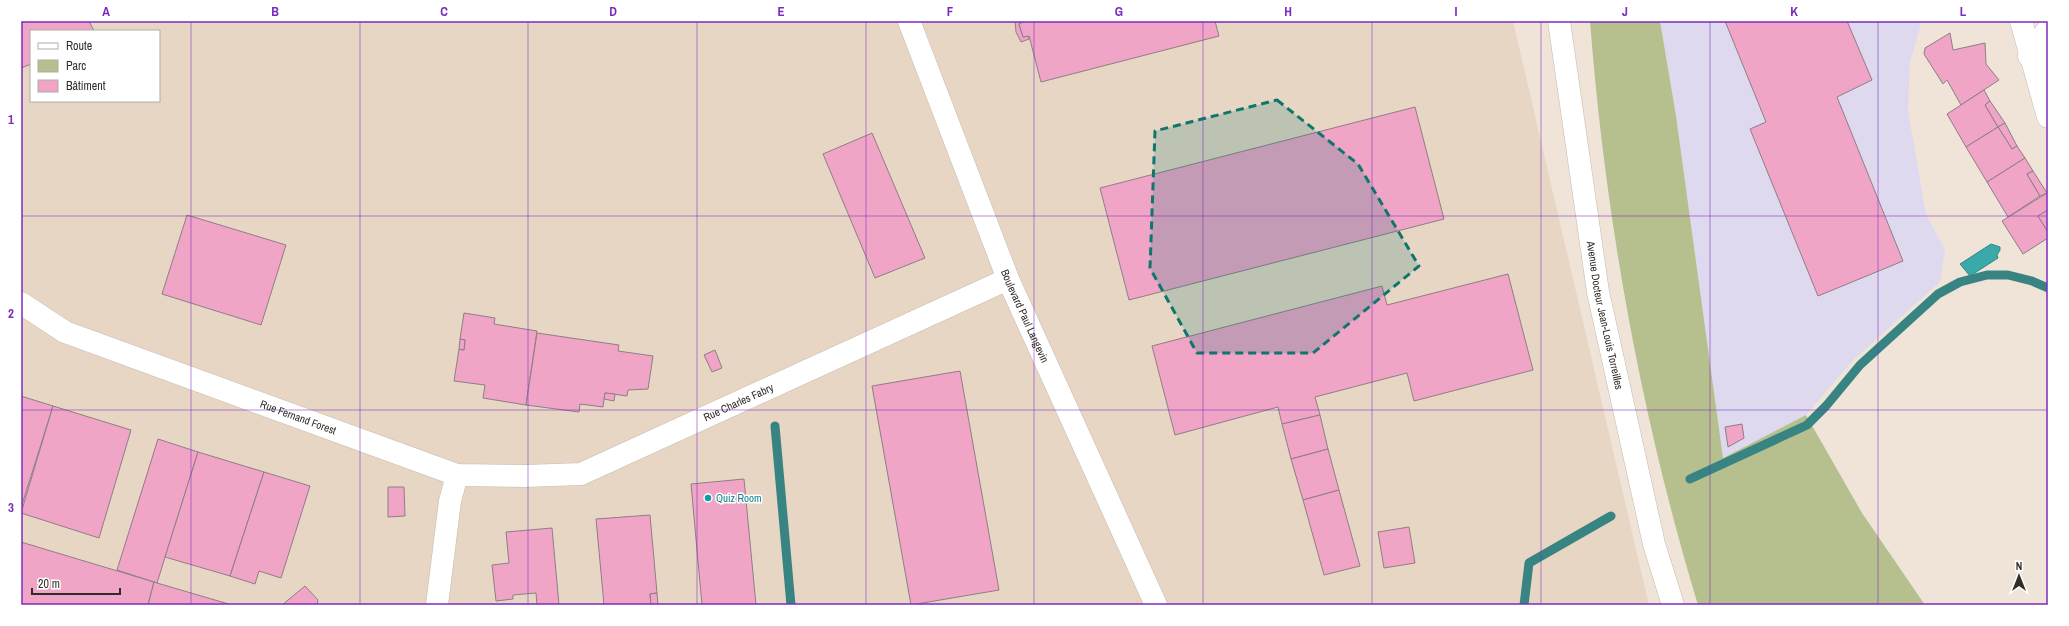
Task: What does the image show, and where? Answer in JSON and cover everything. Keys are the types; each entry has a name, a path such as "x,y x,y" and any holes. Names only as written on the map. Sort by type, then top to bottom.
{"street":[{"name":"Boulevard Paul Langevin","path":"909,21 1008,279 1156,605"},
{"name":"Avenue Docteur Jean-Louis Torreilles","path":"1559,21 1598,292 1638,478 1654,544 1673,605"},
{"path":"2021,21 2039,58 2048,117"},
{"path":"2039,58 2047,28"},
{"name":"Rue Charles Fabry","path":"457,475 525,476 581,474 1008,279"},
{"name":"Rue Fernand Forest","path":"21,303 65,332 457,475"},
{"path":"436,605 450,501 457,475"}],"highlighted area":[{"path":"1277,100 1358,164 1419,266 1313,353 1197,353 1150,268 1155,131"}],"shaded area":[{"path":"21,21 1513,21 1649,605 21,605"},
{"path":"1660,21 1922,21 1910,62 1908,111 1926,214 1945,250 1940,282 1853,360 1806,415 1723,458 1676,116"}],"green space":[{"path":"1590,21 1660,21 1676,116 1723,458 1806,415 1862,513 1925,605 1698,605 1659,462 1628,316 1605,168"}],"water":[{"path":"1991,244 2000,247 1997,255 1998,258 1970,276 1960,264"}],"building":[{"path":"21,21 89,21 94,30 30,30 30,64 21,68"},
{"path":"1015,21 1025,21 1019,24 1023,37 1029,36 1029,39 1021,42 1016,32"},
{"path":"1025,21 1215,21 1219,36 1041,82 1029,36 1023,37 1019,24"},
{"path":"1725,21 1847,21 1872,80 1837,97 1903,261 1818,296 1750,129 1766,122"},
{"path":"1950,33 1953,50 1985,43 1986,64 1999,80 1961,105 1947,80 1943,84 1924,54 1925,48"},
{"path":"1984,90 1990,101 1985,105 1998,127 1966,147 1947,114"},
{"path":"1990,101 2005,123 1998,127 1985,105"},
{"path":"1415,107 1444,219 1129,300 1100,188"},
{"path":"2005,123 2017,146 2012,149 1998,127"},
{"path":"1998,127 2012,149 2017,146 2025,158 1987,182 1966,147"},
{"path":"872,133 925,258 875,278 823,154"},
{"path":"2025,158 2033,171 2027,174 2040,196 2008,217 1987,182"},
{"path":"2033,171 2047,193 2040,196 2027,174"},
{"path":"2047,193 2048,210 2038,216 2048,232 2048,238 2023,254 2002,221"},
{"path":"2046,211 2048,215 2048,232 2038,216"},
{"path":"187,215 286,245 261,325 162,294"},
{"path":"1508,274 1533,370 1414,401 1407,373 1315,397 1320,415 1282,424 1278,407 1175,435 1152,346 1382,286 1387,305"},
{"path":"464,313 495,318 494,324 537,331 526,405 483,398 485,385 454,381 459,349 464,350 465,340 460,339"},
{"path":"537,333 619,345 618,351 653,356 648,389 628,390 627,396 605,393 603,407 580,404 579,412 526,405"},
{"path":"460,339 465,340 464,350 459,349"},
{"path":"715,350 722,368 712,372 704,355"},
{"path":"960,371 999,590 911,605 872,386"},
{"path":"605,393 615,394 614,401 604,399"},
{"path":"21,396 53,406 21,508"},
{"path":"53,406 131,430 99,538 21,513"},
{"path":"1320,415 1328,449 1291,459 1282,424"},
{"path":"1742,424 1744,438 1728,447 1725,427"},
{"path":"158,439 198,452 157,583 117,570"},
{"path":"1328,449 1339,490 1303,500 1291,459"},
{"path":"198,452 264,472 230,576 165,557"},
{"path":"264,472 310,486 281,578 259,571 255,584 230,576"},
{"path":"744,479 756,605 702,605 691,484"},
{"path":"388,487 404,487 405,516 388,517"},
{"path":"1339,490 1360,566 1324,575 1303,500"},
{"path":"650,515 657,593 650,594 651,605 604,605 596,519"},
{"path":"1409,527 1415,563 1384,568 1378,532"},
{"path":"552,528 559,605 537,605 536,593 513,595 513,599 496,601 492,565 509,563 506,532"},
{"path":"21,542 154,582 148,605 21,605"},
{"path":"154,582 157,583 232,605 148,605"},
{"path":"305,586 318,600 317,605 282,605"},
{"path":"657,593 658,605 651,605 650,594"}],"waterway":[{"path":"1690,479 1807,425 1826,406 1860,365 1938,294 1960,282 1987,275 2008,275 2032,281 2048,288"},
{"path":"775,426 791,605"},
{"path":"1524,605 1529,563 1611,516"}],"place":[{"name":"Quiz Room","path":"708,498"}]}
